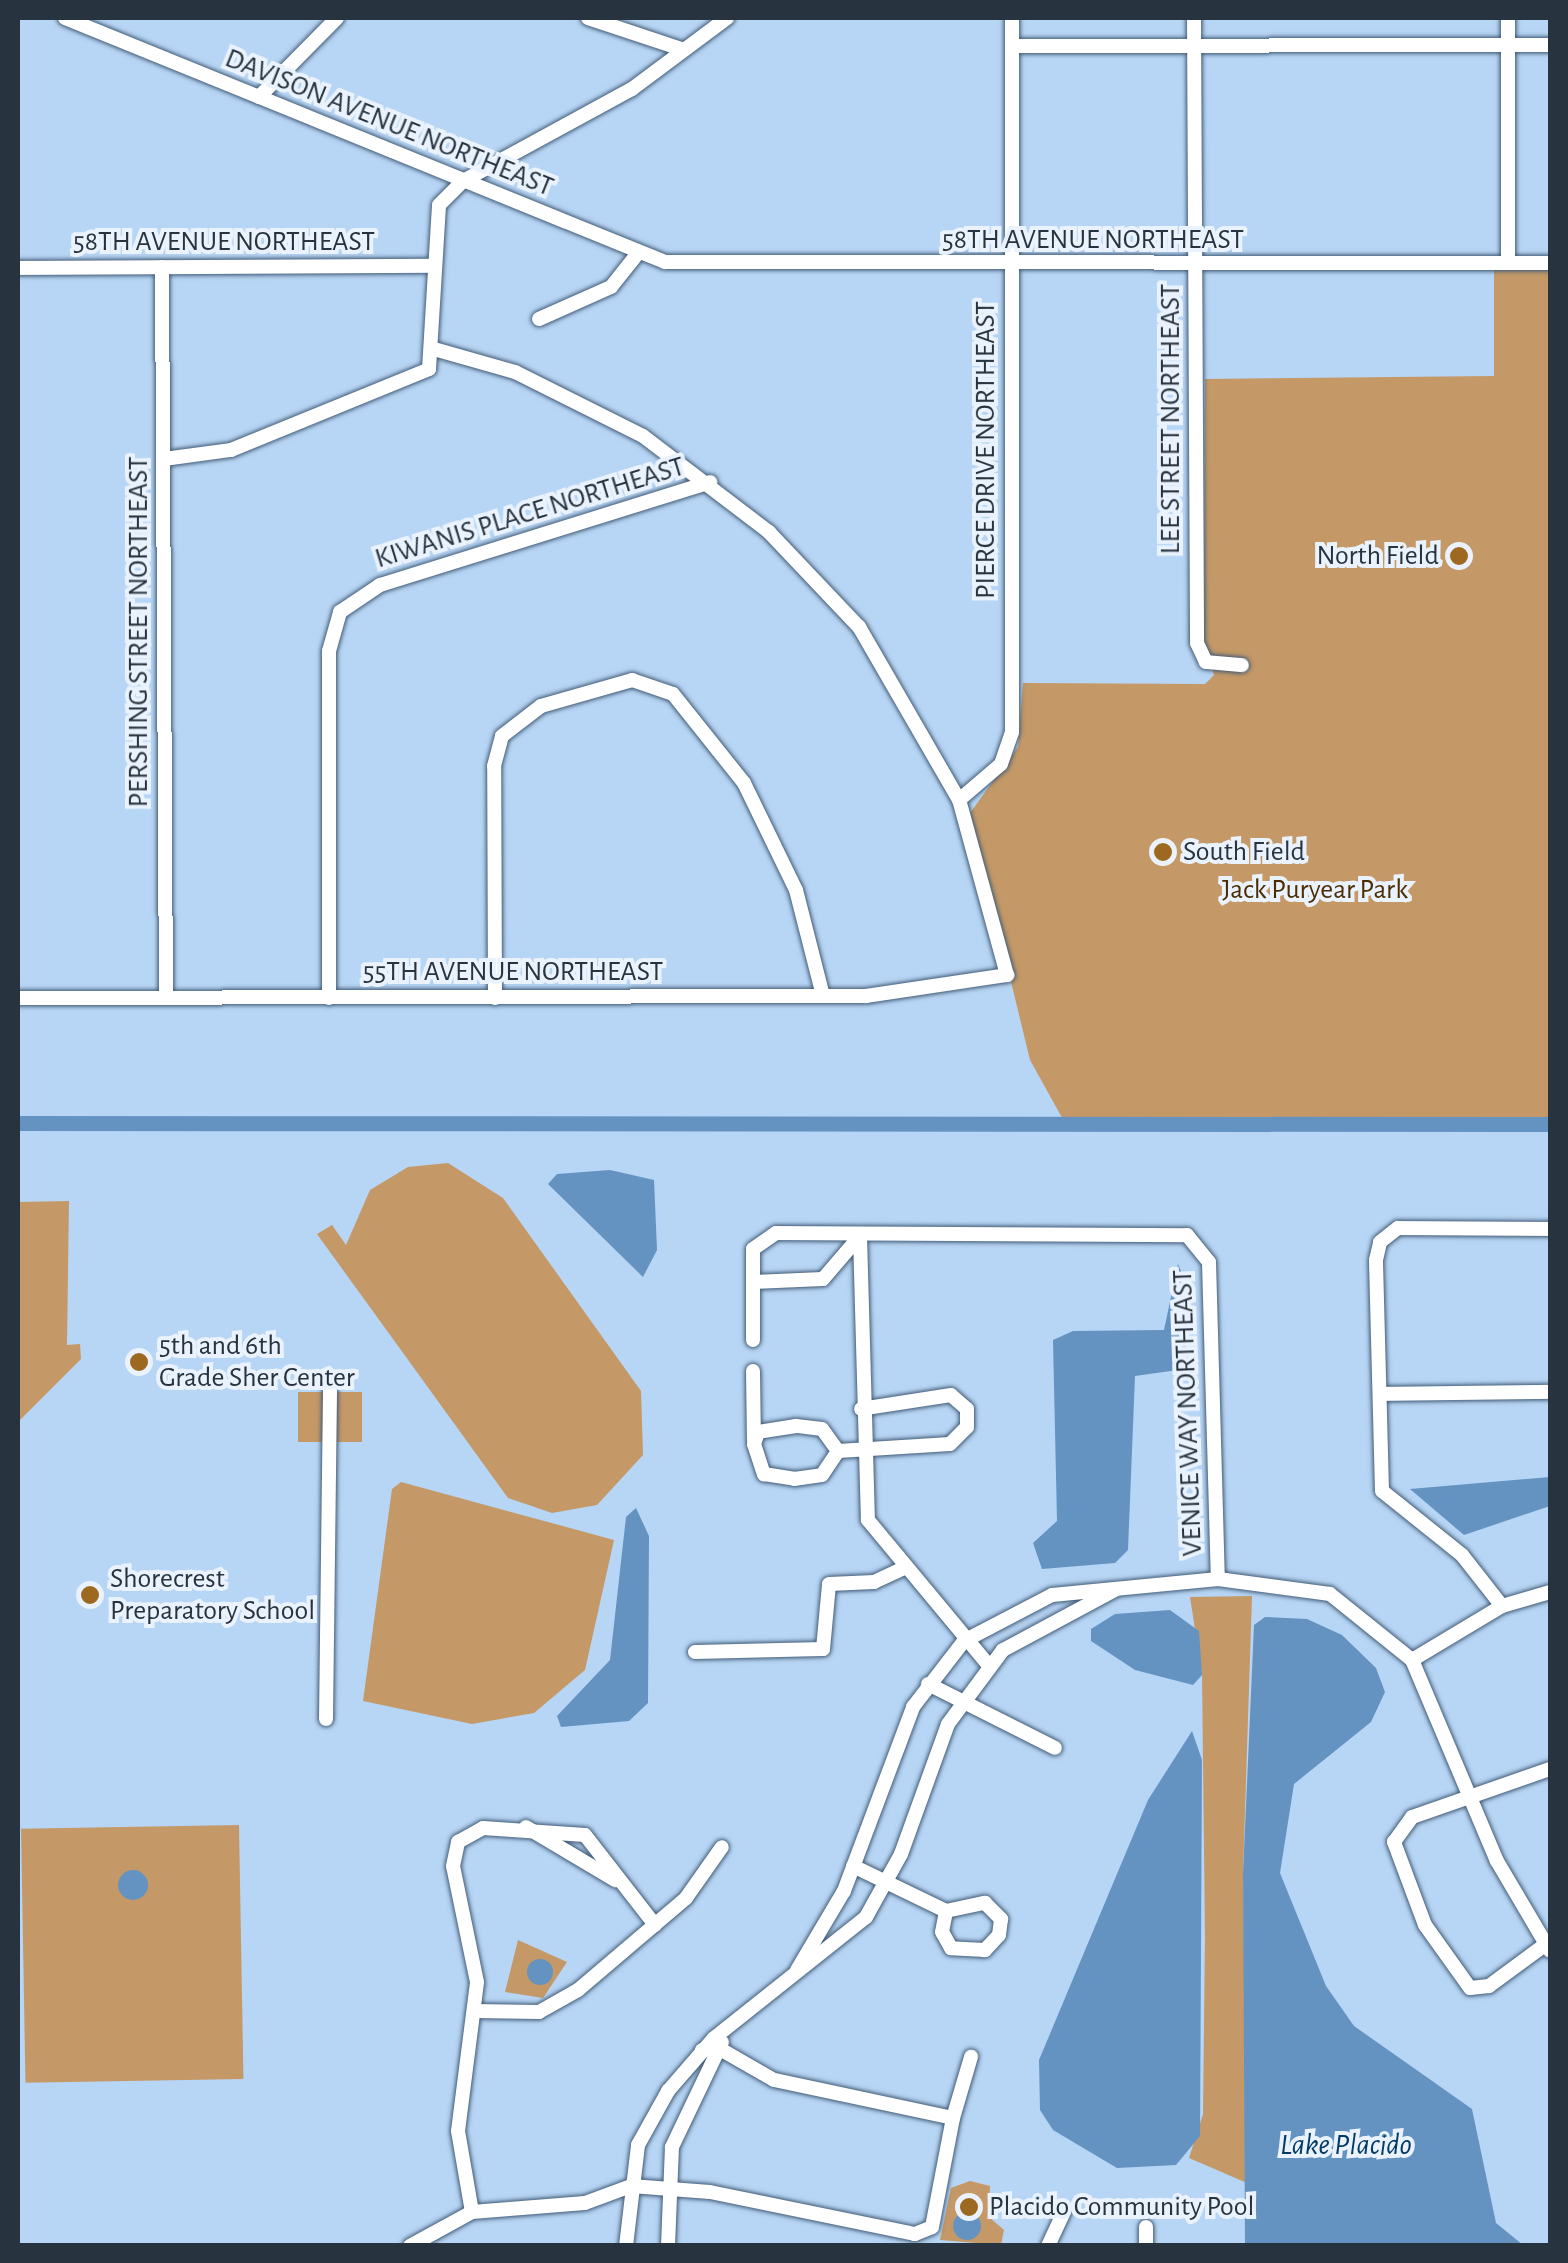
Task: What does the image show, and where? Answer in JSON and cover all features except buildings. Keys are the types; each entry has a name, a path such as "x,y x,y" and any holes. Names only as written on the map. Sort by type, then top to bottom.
{"street":[{"name":"DAVISON AVENUE NORTHEAST","path":"65,18 98,24 260,97 638,253"},
{"path":"260,97 336,18"},
{"path":"588,18 682,49"},
{"path":"164,459 231,450 429,369 434,218 463,180 590,114 727,18"},
{"name":"PIERCE DRIVE NORTHEAST","path":"958,800 1001,764 1012,732 1012,18"},
{"name":"LEE STREET NORTHEAST","path":"1194,18 1196,643 1206,662 1242,665"},
{"path":"1508,18 1508,263"},
{"path":"1012,46 1550,45"},
{"path":"547,294 546,316 611,287 638,253"},
{"name":"58TH AVENUE NORTHEAST","path":"638,253 733,268 1550,263"},
{"name":"58TH AVENUE NORTHEAST","path":"18,268 432,266"},
{"name":"PERSHING STREET NORTHEAST","path":"162,267 166,998"},
{"path":"431,348 602,412 710,482 858,627 958,800"},
{"name":"KIWANIS PLACE NORTHEAST","path":"329,998 329,651 340,612 380,585 710,482"},
{"path":"495,998 497,751 512,724 541,706 632,680 673,694 772,834 806,920 823,996"},
{"name":"55TH AVENUE NORTHEAST","path":"18,998 823,996 1007,975 958,800"},
{"path":"1502,1606 1462,1555 1382,1491 1376,1260 1388,1232 1550,1229"},
{"name":"VENICE WAY NORTHEAST","path":"860,1236 1186,1235 1204,1245 1216,1360 1218,1580"},
{"path":"753,1340 758,1237 860,1236"},
{"path":"753,1282 823,1280 860,1236"},
{"path":"860,1236 861,1446 868,1520 902,1569 989,1666"},
{"path":"753,1371 754,1444 764,1474 775,1478 822,1474 838,1452 861,1446 950,1444 962,1438 967,1409 934,1392 861,1409"},
{"path":"326,1719 330,1390"},
{"path":"1381,1394 1550,1392"},
{"path":"754,1444 772,1428 822,1428 838,1452"},
{"path":"695,1652 823,1649 829,1584 874,1582 902,1569"},
{"path":"797,1970 854,1866 928,1684 964,1641 1052,1595 1218,1580 1330,1594 1412,1660 1468,1795 1548,1948 1489,1986 1470,1988 1425,1925 1394,1842 1398,1826 1468,1795 1550,1769"},
{"path":"626,2246 626,2190 646,2124 702,2050 866,1917 889,1883 962,1702 989,1666 1033,1627 1125,1586"},
{"path":"1412,1660 1502,1606 1550,1592"},
{"path":"928,1684 1055,1748"},
{"path":"526,1827 615,1880 655,1925"},
{"path":"472,2212 458,2131 474,2011 476,1946 454,1852 483,1828 526,1827 585,1836 606,1852 615,1880"},
{"path":"474,2011 520,2015 555,2005 702,1882 722,1847"},
{"path":"854,1866 946,1911 985,1903 1001,1919 1000,1935 985,1950 951,1948 942,1932 946,1911"},
{"path":"668,2246 664,2190 678,2122 720,2049 725,2032"},
{"path":"702,2050 720,2049 774,2080 954,2118"},
{"path":"410,2246 472,2212 626,2190 664,2190 921,2234 939,2212 954,2118 971,2057"},
{"path":"1048,2246 1064,2212"},
{"path":"1146,2227 1146,2246"}],"green space":[{"name":"Jack Puryear Park","path":"1494,270 1550,270 1550,1124 1065,1123 1030,1060 970,813 1018,747 1023,683 1205,684 1214,675 1204,643 1205,379 1494,376"},
{"path":"448,1163 503,1198 641,1391 643,1455 597,1505 552,1513 508,1498 317,1234 332,1225 346,1245 370,1190 408,1167"},
{"path":"69,1201 67,1345 80,1344 81,1359 18,1422 18,1202"},
{"path":"298,1392 362,1392 362,1442 298,1442"},
{"path":"401,1482 614,1540 585,1670 534,1713 472,1724 363,1701 392,1489"},
{"path":"1252,1596 1243,1874 1247,2183 1189,2158 1203,2114 1205,1938 1202,1674 1190,1597"},
{"path":"239,1825 243,2079 25,2083 21,1829"},
{"path":"518,1940 567,1962 543,1998 505,1992"},
{"name":"Placido Community Pool","path":"970,2181 990,2186 989,2217 1004,2230 1001,2245 940,2240 951,2188"}],"water":[{"path":"610,1170 654,1180 657,1250 643,1277 548,1184 557,1174"},
{"path":"1178,1264 1188,1288 1185,1369 1135,1376 1128,1550 1115,1563 1042,1569 1033,1543 1057,1521 1053,1340 1073,1331 1164,1330"},
{"path":"1550,1477 1550,1506 1464,1535 1410,1489"},
{"path":"636,1508 649,1536 648,1703 629,1721 561,1727 557,1716 610,1660 626,1517"},
{"path":"1170,1610 1199,1631 1202,1675 1193,1685 1135,1670 1091,1641 1091,1629 1115,1614"},
{"name":"Lake Placido","path":"1265,1617 1307,1619 1342,1635 1376,1668 1385,1692 1371,1722 1294,1784 1280,1873 1326,1986 1354,2026 1472,2109 1496,2223 1523,2245 1245,2245 1243,1874 1254,1625"},
{"path":"1192,1731 1202,1760 1200,2136 1176,2165 1117,2168 1053,2130 1040,2110 1039,2060 1148,1800"},
{"path":"133,1870 143,1875 148,1885 143,1895 133,1900 123,1895 118,1885 123,1875"},
{"path":"540,1959 549,1963 553,1972 549,1981 540,1985 531,1981 527,1972 531,1963"},
{"path":"967,2212 977,2216 981,2226 977,2236 967,2240 957,2236 953,2226 957,2216"}],"waterway":[{"path":"18,1123 1550,1124"}],"place":[{"name":"North Field","path":"1459,556"},
{"name":"South Field","path":"1163,852"},
{"name":"5th and 6th Grade Sher Center","path":"139,1362"},
{"name":"Shorecrest Preparatory School","path":"90,1595"},
{"name":"Placido Community Pool","path":"969,2207"}]}
